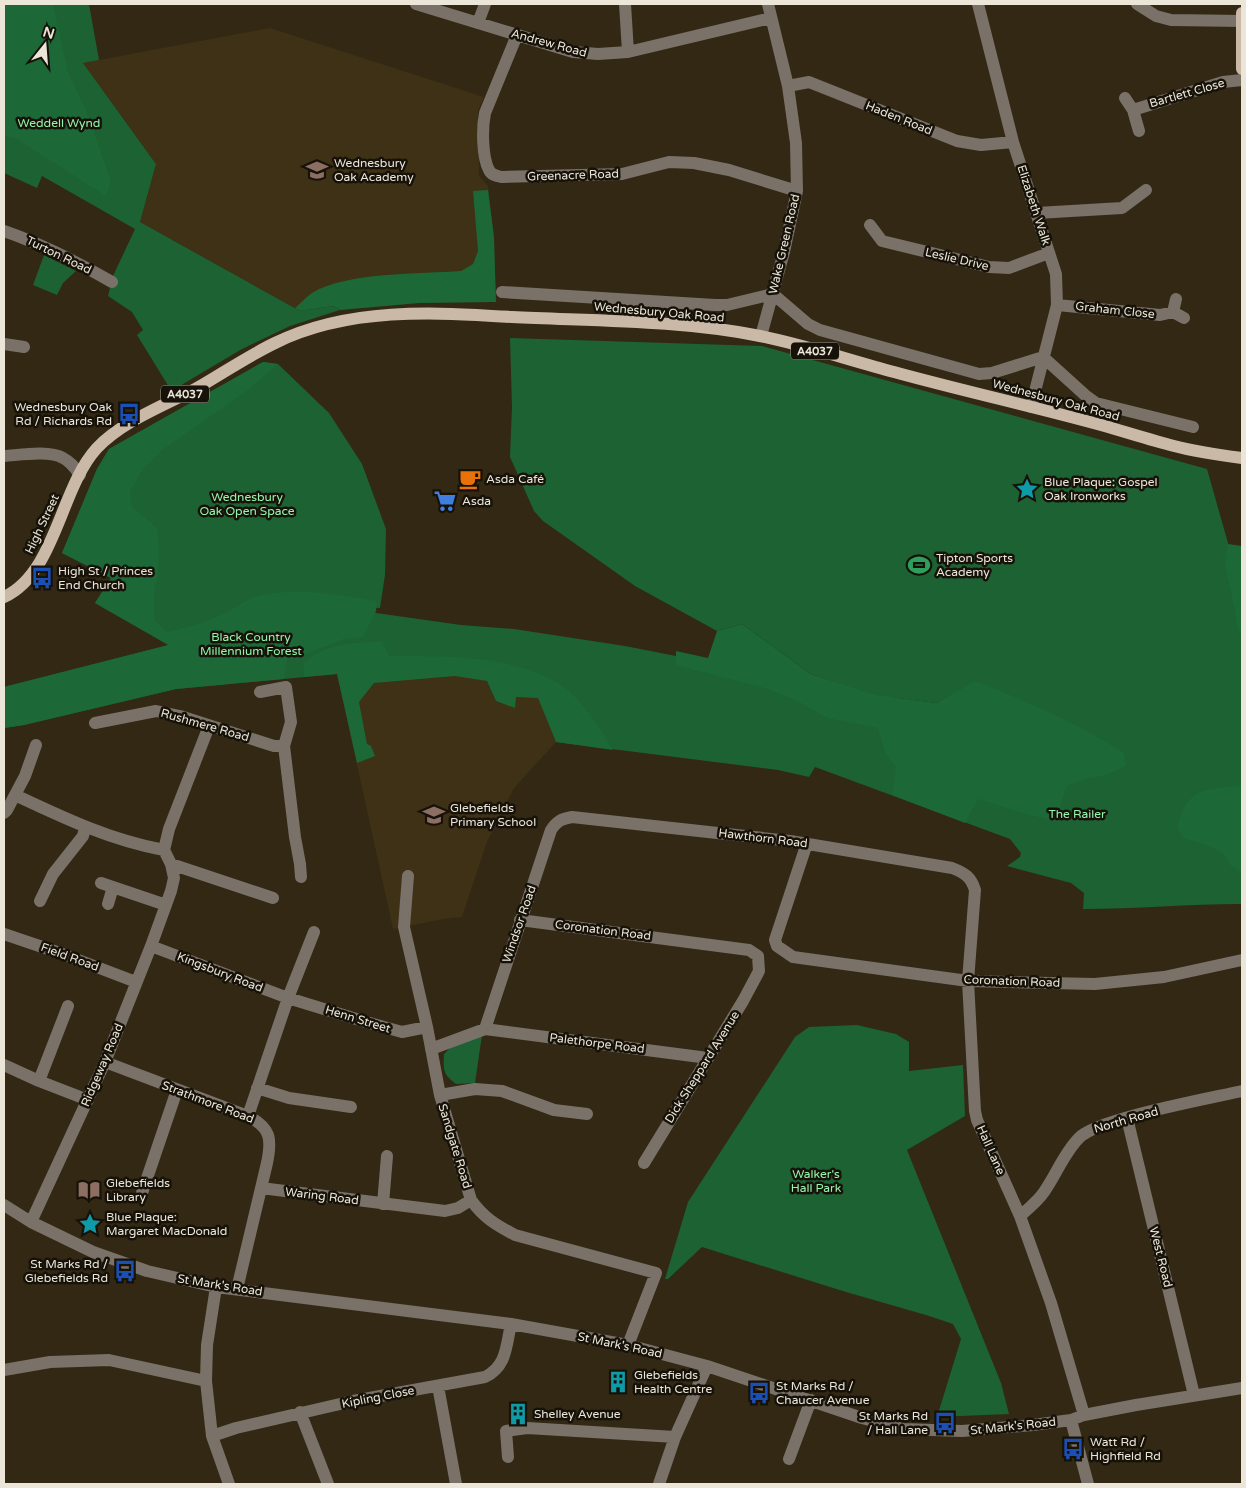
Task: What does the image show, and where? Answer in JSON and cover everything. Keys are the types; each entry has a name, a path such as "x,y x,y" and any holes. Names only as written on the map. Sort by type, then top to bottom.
{"main road":[{"path":"1242,17 1242,69"},
{"name":"Wednesbury Oak Road","path":"94,452 114,432 197,388 246,358 279,341 325,324 354,318 448,314 692,327 761,336 1172,446 1242,458"},
{"name":"High Street","path":"4,598 19,588 33,572 48,547 80,475 94,452"}],"street":[{"name":"Andrew Road","path":"416,4 573,52 589,54 628,52 771,18"},
{"path":"478,23 485,4"},
{"path":"625,4 628,52"},
{"name":"Wake Green Road","path":"761,336 784,252 797,191 796,143 788,86 768,4"},
{"name":"Elizabeth Walk","path":"978,4 1013,142 1056,274 1057,304 1031,407"},
{"path":"1138,4 1156,16 1171,20 1242,17"},
{"name":"Greenacre Road","path":"517,35 485,113 483,144 489,170 494,176 622,174 669,162 694,163 729,170 797,191"},
{"name":"Bartlett Close","path":"1133,110 1223,82 1242,80"},
{"name":"Haden Road","path":"788,86 809,82 957,141 981,145 1013,142"},
{"name":"Bartlett Close","path":"1125,98 1133,110 1140,132"},
{"path":"1036,213 1122,208 1146,190"},
{"name":"Leslie Drive","path":"870,225 882,241 989,267 1009,268 1049,254"},
{"name":"Turton Road","path":"4,231 28,239 86,267 112,282"},
{"name":"Wednesbury Oak Road","path":"502,292 714,305 727,305 772,294 808,324 820,330 979,374 992,373 1043,357 1096,403 1193,427"},
{"name":"Graham Close","path":"1057,304 1160,315 1178,315 1176,299"},
{"path":"4,344 24,348"},
{"path":"4,456 51,454 62,457 73,465 80,475"},
{"path":"260,692 286,687 291,722 284,746 294,838 301,877"},
{"name":"Rushmere Road","path":"95,723 156,710 274,746 284,746"},
{"path":"15,795 85,828 164,850 169,829 209,726"},
{"path":"4,813 25,776 36,745"},
{"name":"Hawthorn Road","path":"557,821 572,817 807,843 952,868 967,875"},
{"name":"Windsor Road","path":"485,1029 551,830 557,821"},
{"path":"40,901 53,874 83,836 85,828"},
{"name":"Coronation Road","path":"807,843 775,940 777,946 782,951 793,957 968,981 1095,984 1164,977 1242,960"},
{"name":"Ridgeway Road","path":"31,1222 105,1062 152,946 174,878 171,864 164,850"},
{"path":"171,864 273,898"},
{"name":"Hall Lane","path":"967,875 973,882 975,890 968,981 975,1111 977,1120 1020,1216 1051,1303 1084,1415"},
{"name":"Sandgate Road","path":"408,876 404,927 428,1027 440,1095 471,1200 481,1213 494,1224 515,1235 656,1273 628,1346"},
{"path":"108,904 107,885 166,905"},
{"name":"Coronation Road","path":"520,920 749,950 758,956 759,971"},
{"path":"248,1116 288,998 314,932"},
{"name":"Field Road","path":"4,934 136,982"},
{"name":"Kingsbury Road","path":"152,946 288,998"},
{"name":"Dick Sheppard Avenue","path":"644,1163 759,971"},
{"name":"Henn Street","path":"288,998 402,1032 428,1027"},
{"path":"39,1081 68,1006"},
{"path":"432,1048 485,1029"},
{"name":"Palethorpe Road","path":"485,1029 708,1058"},
{"name":"Strathmore Road","path":"105,1062 248,1116 261,1122 268,1133 271,1147 237,1289"},
{"path":"4,1065 88,1100"},
{"path":"257,1088 289,1098 351,1107"},
{"path":"440,1095 475,1089 502,1091 554,1110 587,1114"},
{"path":"142,1193 177,1090"},
{"name":"North Road","path":"1020,1216 1043,1194 1080,1136 1094,1128 1242,1091"},
{"name":"West Road","path":"1128,1118 1194,1395"},
{"path":"383,1204 387,1156"},
{"name":"Waring Road","path":"261,1188 445,1210 458,1208 471,1200"},
{"name":"St Mark's Road","path":"4,1205 31,1222 93,1252 147,1272 216,1287 511,1324 628,1346 707,1366 862,1418 904,1429 962,1431 1071,1420 1084,1415 1136,1404 1242,1388"},
{"path":"216,1287 207,1344 206,1381 212,1436 228,1484"},
{"name":"Kipling Close","path":"212,1436 300,1412 485,1377 492,1374 504,1360 511,1324"},
{"path":"4,1370 50,1362 109,1360 206,1381"},
{"path":"659,1484 675,1437 707,1366"},
{"path":"438,1386 456,1484"},
{"path":"789,1459 811,1400"},
{"path":"300,1412 328,1484"},
{"path":"1071,1420 1088,1484"},
{"path":"508,1457 506,1431 527,1428 675,1437"}],"shaded area":[{"name":"Wednesbury Oak Academy","path":"270,28 484,97 478,111 479,176 488,186 494,237 496,302 419,303 340,310 333,306 300,311 140,222 156,164 83,63"},
{"name":"Glebefields Primary School","path":"337,674 500,674 556,701 556,742 514,788 487,842 462,917 393,929"}],"green space":[{"name":"Weddell Wynd","path":"4,4 89,4 99,60 83,63 156,164 140,222 300,311 333,306 340,310 290,326 242,349 178,387 169,387 137,335 143,330 132,312 108,296 113,276 135,229 42,176 37,188 4,173"},
{"path":"4,4 53,4 68,72 86,110 111,181 106,196 15,138 4,136"},
{"path":"488,190 494,237 496,302 419,303 340,310 333,306 300,311 295,308 312,293 326,286 344,281 384,275 461,271 473,264 478,251 473,191"},
{"path":"44,255 76,271 63,283 57,295 33,285"},
{"path":"510,338 762,346 1207,469 1242,600 1242,904 1083,909 1084,893 1071,883 1007,866 1020,857 1021,853 1010,839 815,767 809,777 778,770 556,742 556,701 500,674 337,674 176,689 4,728 4,687 168,645 95,603 111,578 62,553 97,469 109,449 263,362 278,364 329,413 362,464 386,529 385,575 380,608 327,606 461,625 514,629 625,646 870,694 811,674 742,624 717,631 635,586 543,521 534,511 510,457 512,407","holes":["973,683 943,708 889,697 936,703"]},
{"name":"Black Country Millennium Forest","path":"263,362 278,364 248,390 161,451 143,469 130,491 132,507 157,528 159,550 158,573 154,595 154,620 167,632 211,619 255,597 286,592 331,594 377,601 376,611 363,637 344,639 303,655 288,655 284,679 176,689 4,728 4,687 169,645 95,603 111,578 62,553 97,469 109,449"},
{"path":"1228,544 1242,546 1242,635 1237,628 1225,565"},
{"path":"742,624 811,674 876,695 936,703 975,681 1032,704 1107,742 1124,753 1126,766 1106,775 1084,779 1067,786 1061,803 1059,822 978,799 965,823 892,795 896,768 885,752 878,728 827,718 797,701 768,689 676,665 676,651 708,658 717,631"},
{"name":"Black Country Millennium Forest","path":"382,641 389,656 436,656 487,660 536,672 557,683 575,697 596,722 613,750 556,742 538,698 516,697 515,708 496,701 487,681 455,676 374,683 359,702 367,744 371,746 375,756 357,763 337,674 304,677 304,662 322,651 341,645"},
{"path":"1242,786 1242,873 1231,866 1223,853 1207,845 1184,838 1177,828 1185,806 1197,794 1213,789"},
{"name":"Walker's Hall Park","path":"857,1025 896,1034 909,1042 909,1071 963,1065 965,1116 907,1150 1001,1383 1009,1414 937,1417 961,1339 953,1324 702,1247 668,1279 665,1279 688,1202 795,1037 809,1027"},
{"path":"482,1035 475,1083 456,1084 445,1072 444,1054 453,1045"}],"place":[{"name":"Wednesbury Oak Academy","path":"317,170"},
{"name":"Wednesbury Oak Rd / Richards Rd","path":"129,414"},
{"name":"Asda Café","path":"470,479"},
{"name":"Blue Plaque: Gospel Oak Ironworks","path":"1027,489"},
{"name":"Asda","path":"445,501"},
{"name":"Tipton Sports Academy","path":"919,565"},
{"name":"High St / Princes End Church","path":"42,578"},
{"name":"Glebefields Primary School","path":"434,815"},
{"name":"Glebefields Library","path":"89,1190"},
{"name":"Blue Plaque: Margaret MacDonald","path":"90,1224"},
{"name":"St Marks Rd / Glebefields Rd","path":"125,1271"},
{"name":"Glebefields Health Centre","path":"618,1382"},
{"name":"St Marks Rd / Chaucer Avenue","path":"759,1393"},
{"name":"Shelley Avenue","path":"518,1414"},
{"name":"St Marks Rd / Hall Lane","path":"945,1423"},
{"name":"Watt Rd / Highfield Rd","path":"1073,1449"}],"park label":[{"name":"Wednesbury Oak Open Space","path":"247,504"},
{"name":"The Railer","path":"1077,814"}]}
